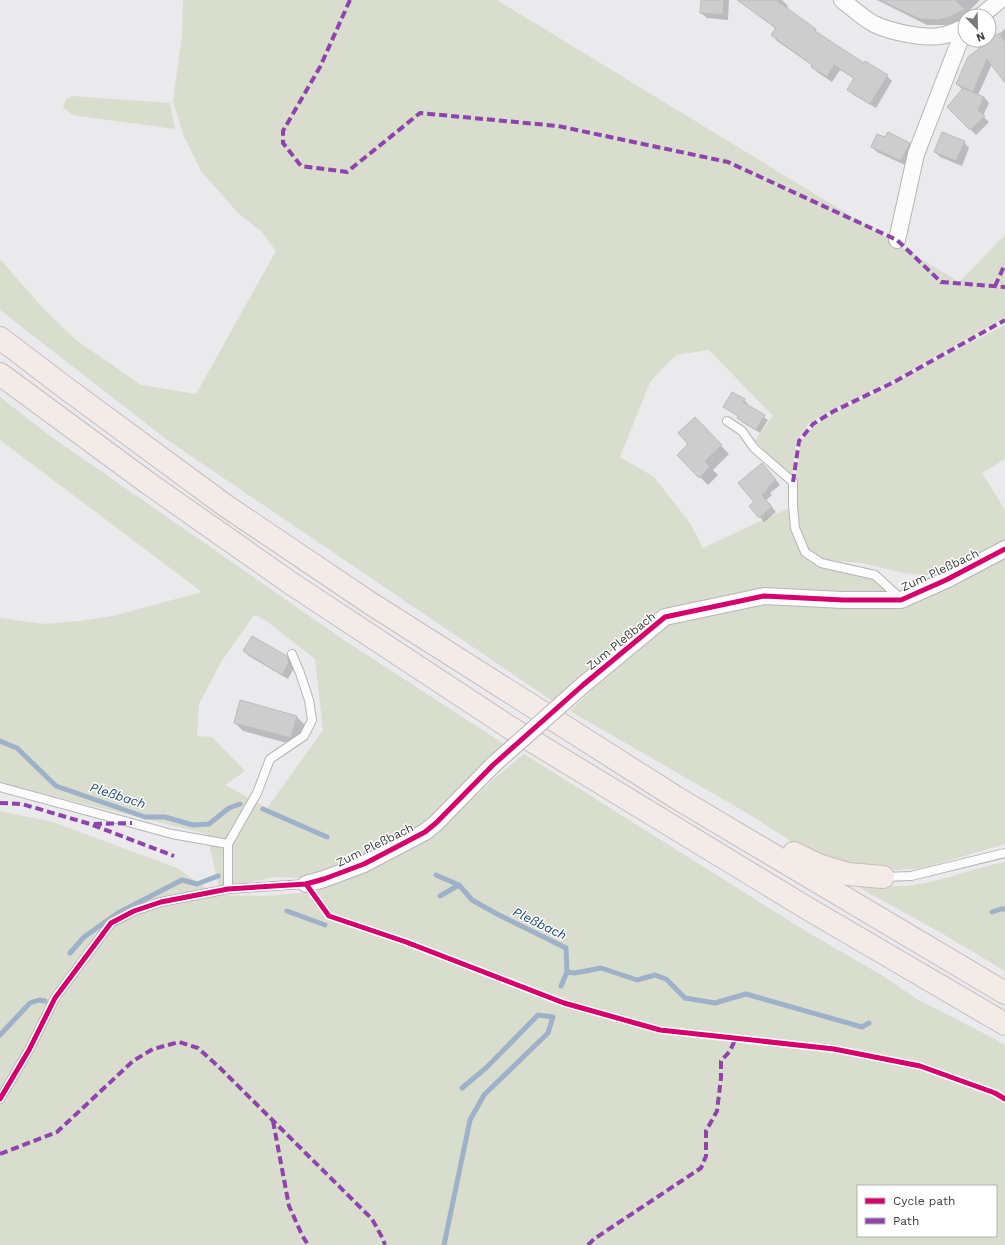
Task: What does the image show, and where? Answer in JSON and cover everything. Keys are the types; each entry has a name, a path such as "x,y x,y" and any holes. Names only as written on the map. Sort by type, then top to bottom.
{"highway":[{"path":"0,338 226,506 426,639 677,798 1005,993"},
{"path":"0,374 148,483 292,584 484,710 805,908 1005,1024"},
{"path":"677,798 818,865 848,874 883,878"}],"street":[{"path":"842,0 856,12 875,24 901,33 927,36 944,35 957,30"},
{"path":"990,8 1000,0"},
{"path":"897,240 916,154 957,48"},
{"name":"Zum Pleßbach","path":"306,884 324,880 364,864 425,832 436,823 493,765 583,685 665,617 764,596 843,600 901,600 946,580 1005,549"}],"lane":[{"path":"727,421 742,430 754,448 793,482 793,505 796,528 805,552 821,563 875,575 901,600"},
{"path":"228,890 228,844 257,793 270,760 304,736 312,720 309,700 292,654"},
{"path":"0,787 172,834 228,844"},
{"path":"883,878 911,876 1005,853"},
{"path":"0,1099 29,1050 55,998 110,923 134,911 161,902 228,890 306,884"}],"green space":[{"path":"183,0 497,0 959,282 1005,235 1005,317 895,379 809,423 796,441 792,479 755,440 773,416 709,350 676,355 650,382 620,457 654,477 690,523 703,548 791,507 802,552 873,578 893,594 764,593 665,614 554,702 166,439 0,310 0,259 40,305 76,340 141,385 196,394 276,251 262,232 238,213 201,171 183,134 173,101 182,35"},
{"path":"72,96 170,103 175,129 72,115 63,107 66,100"},
{"path":"1005,325 1005,459 982,473 1005,510 1005,541 943,574 924,575 903,573 862,563 823,560 807,550 797,528 795,504 796,477 801,441 813,427 834,413"},
{"path":"0,397 46,433 344,640 507,746 433,819 359,861 304,878 275,877 219,888 207,834 0,783 0,618 45,624 79,621 113,616 202,592 0,440","holes":["254,615 265,620 315,659 323,730 267,808 225,785 245,771 212,737 197,736 199,704 221,662"]},
{"path":"1005,555 1005,844 924,868 882,871 810,854 752,816 570,711 591,691 583,685 666,619 764,599 902,603"},
{"path":"524,754 809,933 885,977 918,1000 1005,1045 1005,1245 0,1245 0,1105 56,1000 113,925 134,913 162,903 212,895 265,896 314,892 427,836 464,807 496,777"},
{"path":"0,811 53,822 177,868 210,891 109,922 81,959 0,1096"},
{"path":"1005,862 1005,971 943,934 849,882 890,886 915,885"}],"building":[{"path":"701,0 724,0 723,15 700,13"},
{"path":"737,0 776,0 816,29 815,31 864,63 865,61 888,75 870,104 847,90 854,78 834,65 827,77 811,67 812,65 771,35 776,28"},
{"path":"880,0 955,0 964,8 957,8 957,13 939,20 920,19"},
{"path":"999,33 1005,42 1005,83 987,59 973,92 956,84 968,57 980,48 997,48 997,35"},
{"path":"963,88 984,97 978,110 985,116 970,130 947,107"},
{"path":"888,132 910,143 901,161 871,147 877,134 885,137"},
{"path":"942,132 965,141 956,161 934,152"},
{"path":"732,392 745,399 743,402 765,415 756,430 723,407"},
{"path":"695,417 722,445 705,461 710,467 699,478 677,455 688,444 678,433"},
{"path":"762,463 776,480 762,495 772,507 759,518 749,506 754,502 738,483"},
{"path":"252,636 287,656 289,662 282,675 243,651"},
{"path":"240,700 297,716 291,738 234,723"}],"waterway":[{"name":"Pleßbach","path":"0,741 17,748 56,786 145,817 165,817 193,825 209,824 229,808 240,804"},
{"name":"Pleßbach","path":"263,809 327,837"},
{"name":"Pleßbach","path":"436,875 459,885 472,900 566,948 567,972 575,973 601,968 637,980 655,975 666,979 685,998 715,1003 746,994 862,1027 869,1023"},
{"path":"70,953 84,937 118,913 182,880 197,884 218,876"},
{"path":"440,896 459,885"},
{"name":"Pleßbach","path":"992,912 1005,909"},
{"path":"287,911 325,925"},
{"path":"561,986 567,972"},
{"path":"0,1035 30,1003 39,1000 45,1001"},
{"path":"444,1245 470,1120 484,1095 548,1033 553,1017 538,1015 486,1068 462,1088"}],"marked path":[{"path":"350,0 320,67 283,131 283,143 301,166 347,172 420,113 558,126 728,162 897,240 941,282 1005,287"},
{"path":"995,286 1005,264"},
{"path":"793,482 799,441 813,424 834,411 894,382 1005,320"},
{"path":"0,803 22,804 90,824 174,856"},
{"path":"94,824 132,823"},
{"path":"588,1245 594,1239 701,1168 706,1156 706,1131 717,1111 721,1078 721,1061 730,1051 736,1038"},
{"path":"0,1154 57,1132 133,1061 153,1049 179,1042 198,1048 220,1068 372,1219 385,1245"},
{"path":"273,1121 289,1206 308,1245"}],"cycle path":[{"path":"0,1099 29,1050 55,998 111,923 134,911 161,902 228,889 306,884 324,879 364,864 425,832 436,823 493,765 583,685 665,617 764,596 843,600 901,600 946,580 1005,549"},
{"path":"306,884 329,916 406,942 564,1003 660,1030 834,1049 920,1066 995,1093 1005,1099"}]}
